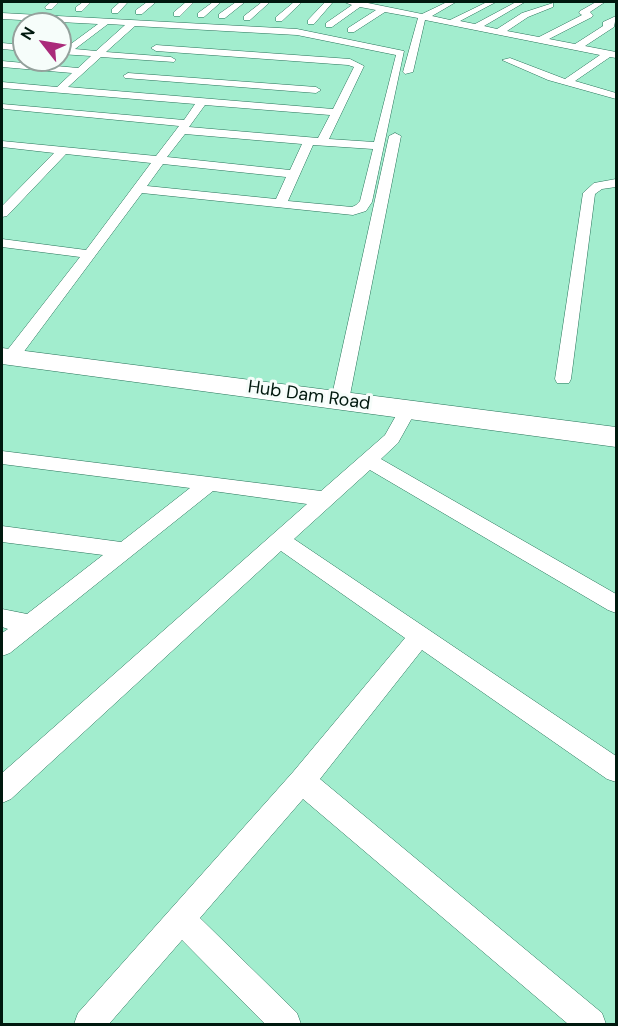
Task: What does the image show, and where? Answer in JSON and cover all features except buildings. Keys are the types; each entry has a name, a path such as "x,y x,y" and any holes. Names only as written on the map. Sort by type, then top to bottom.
{"main road":[{"name":"Hub Dam Road","path":"6,356 616,437"}],"street":[{"path":"80,9 87,2"},
{"path":"106,10 124,2"},
{"path":"139,12 152,2"},
{"path":"111,94 146,58 190,2"},
{"path":"201,15 217,2"},
{"path":"222,16 241,2"},
{"path":"247,18 266,2"},
{"path":"279,19 298,2"},
{"path":"311,22 329,2"},
{"path":"348,2 374,3 385,8 613,54"},
{"path":"395,10 409,2"},
{"path":"340,400 409,42 424,16 452,2"},
{"path":"452,22 492,2"},
{"path":"477,27 520,2"},
{"path":"540,40 589,15 583,14 602,2"},
{"path":"330,25 360,3"},
{"path":"500,32 525,15 550,5"},
{"path":"38,7 54,6"},
{"path":"69,8 139,12 170,25 264,54 350,62 359,66 338,113 294,174 280,204"},
{"path":"351,30 385,8"},
{"path":"540,9 556,14"},
{"path":"170,25 201,15 290,20"},
{"path":"567,17 579,21"},
{"path":"577,47 611,25 606,24 616,18"},
{"path":"72,20 297,32 399,52 402,55 366,202 361,208 353,211 137,189"},
{"path":"72,25 78,20"},
{"path":"300,21 361,32"},
{"path":"72,45 106,22"},
{"path":"59,90 133,23"},
{"path":"515,34 525,29"},
{"path":"72,52 211,63"},
{"path":"255,67 264,54"},
{"path":"567,82 613,54"},
{"path":"507,60 567,82 616,96"},
{"path":"2,64 80,70"},
{"path":"345,74 356,75"},
{"path":"128,76 316,90"},
{"path":"2,85 338,113"},
{"path":"3,107 27,87"},
{"path":"6,356 115,221 202,102"},
{"path":"3,107 380,146"},
{"path":"2,144 294,174"},
{"path":"2,213 63,150"},
{"path":"563,379 589,193 598,186 616,183"},
{"path":"2,243 88,254"},
{"path":"2,790 392,439 408,409"},
{"path":"2,457 326,499"},
{"path":"368,460 616,604"},
{"path":"2,646 209,484"},
{"path":"2,534 124,550"},
{"path":"280,540 616,770"},
{"path":"2,618 30,624"},
{"path":"89,1024 302,781 420,636"},
{"path":"302,781 591,1024"},
{"path":"181,919 286,1024"}]}
